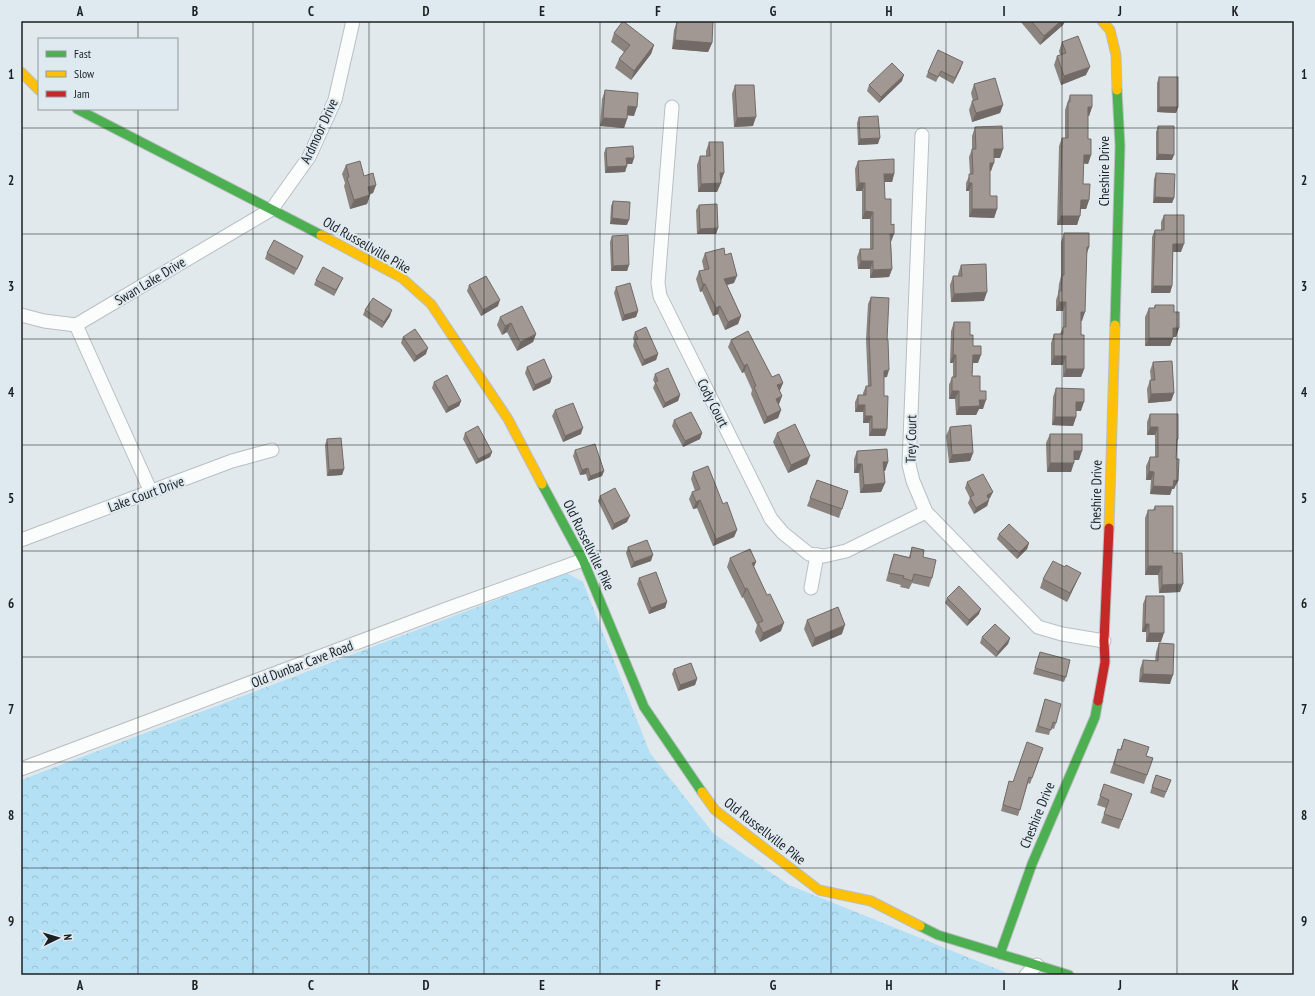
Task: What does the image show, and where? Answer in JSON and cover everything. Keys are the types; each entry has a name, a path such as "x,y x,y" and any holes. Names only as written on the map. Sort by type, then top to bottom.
{"street":[{"name":"Ardmoor Drive","path":"272,209 309,157 336,100 353,21"},
{"name":"Cheshire Drive","path":"1000,954 1032,864 1095,717 1105,662 1104,641 1109,539 1120,146 1116,55 1110,30 1102,21"},
{"path":"21,72 38,89"},
{"name":"Cody Court","path":"672,107 658,283 660,296 771,519 783,533 809,554 816,555"},
{"name":"Old Russellville Pike","path":"79,110 272,209 402,278 431,304 508,419 584,560 644,707 714,810 819,890 870,901 938,934 1000,954 1038,970 1069,975"},
{"name":"Trey Court","path":"922,135 909,465 913,481 926,512 1038,627 1062,634 1104,641"},
{"name":"Swan Lake Drive","path":"76,325 272,209"},
{"path":"21,315 44,321 76,325 152,492"},
{"name":"Lake Court Drive","path":"21,540 232,461 272,450"},
{"path":"810,588 816,555 824,556 846,551 926,512"},
{"name":"Old Dunbar Cave Road","path":"21,769 449,608 584,560"},
{"path":"1026,975 1038,970"}],"green space":[{"path":"567,573 583,582 650,753 714,834 789,885 1012,975 21,975 21,780"}],"building":[{"path":"623,21 654,45 634,71 619,59 630,45 614,33"},
{"path":"677,21 713,21 712,43 675,40"},
{"path":"1031,21 1061,21 1044,36"},
{"path":"1078,36 1090,67 1064,76 1057,56 1066,53 1062,42"},
{"path":"938,50 963,62 955,78 941,71 938,77 928,72"},
{"path":"892,63 904,75 881,97 869,85"},
{"path":"1159,77 1178,77 1178,107 1159,107"},
{"path":"995,78 1003,105 976,113 972,101 978,99 974,84"},
{"path":"735,85 754,85 756,117 737,118"},
{"path":"605,90 638,93 637,107 628,106 627,119 603,118"},
{"path":"1070,95 1092,95 1092,107 1088,107 1088,139 1091,139 1091,155 1084,155 1083,184 1090,184 1089,200 1081,200 1080,216 1060,216 1062,138 1068,138 1068,102 1070,102"},
{"path":"878,116 880,138 860,139 859,117"},
{"path":"1002,126 1003,149 994,149 994,163 990,163 990,196 997,196 997,209 972,209 972,183 969,183 969,174 973,174 972,149 976,149 975,127"},
{"path":"1158,126 1174,126 1174,155 1158,154"},
{"path":"709,142 723,142 724,173 720,173 721,183 701,184 700,156 710,156"},
{"path":"633,146 634,158 626,158 627,166 607,167 606,148"},
{"path":"894,159 894,174 884,174 885,199 891,199 891,225 894,224 894,234 890,234 892,269 873,270 873,261 861,261 860,249 873,249 873,212 865,211 865,183 859,183 858,161"},
{"path":"360,161 364,176 373,173 376,185 368,187 370,195 354,200 347,178 349,177 346,165"},
{"path":"1156,173 1175,174 1174,198 1155,197"},
{"path":"613,201 630,202 629,220 612,218"},
{"path":"717,204 718,228 700,229 699,205"},
{"path":"1164,215 1184,215 1184,244 1173,244 1172,286 1153,286 1155,230 1164,230"},
{"path":"1064,233 1089,233 1089,247 1087,247 1085,312 1081,312 1081,335 1084,335 1084,369 1066,369 1066,356 1054,356 1054,334 1063,334 1063,327 1066,327 1066,302 1059,302 1059,291 1061,291 1062,275 1064,275"},
{"path":"628,235 629,265 613,266 612,236"},
{"path":"274,240 303,256 297,269 267,253"},
{"path":"724,248 725,255 731,253 737,276 724,279 741,316 728,322 720,306 716,308 705,284 703,284 699,271 709,269 705,253"},
{"path":"986,264 987,292 954,294 953,276 962,276 961,265"},
{"path":"323,267 343,278 336,290 316,280"},
{"path":"486,276 500,300 483,310 469,285"},
{"path":"630,283 638,311 624,315 616,287"},
{"path":"871,297 889,298 887,340 889,370 884,371 884,396 888,396 887,429 872,429 872,416 865,416 865,405 858,405 858,395 866,395 866,386 871,386 869,332"},
{"path":"373,298 392,310 384,322 365,310"},
{"path":"1155,305 1174,305 1174,312 1179,312 1179,328 1173,328 1173,338 1149,338 1149,308 1155,308"},
{"path":"522,306 536,334 520,342 511,323 505,326 500,317"},
{"path":"954,322 970,322 970,335 973,335 973,346 981,346 981,355 973,355 972,376 980,376 980,391 986,391 986,400 979,400 980,406 959,407 959,391 952,391 952,377 956,377 956,355 953,355"},
{"path":"646,327 658,354 644,360 635,340 638,339 635,332"},
{"path":"415,329 428,348 416,356 403,337"},
{"path":"748,331 772,377 779,374 783,383 777,385 782,396 776,399 781,410 767,417 754,387 756,386 747,364 744,366 731,340"},
{"path":"544,359 552,377 535,385 527,367"},
{"path":"1172,361 1174,393 1151,394 1150,380 1155,380 1153,362"},
{"path":"668,368 680,395 665,403 655,382 658,381 655,374"},
{"path":"447,375 461,401 448,407 434,382"},
{"path":"1056,388 1084,389 1084,402 1076,402 1076,417 1055,417"},
{"path":"573,403 583,428 565,436 555,410"},
{"path":"691,412 702,433 685,441 674,420"},
{"path":"1150,414 1178,414 1176,459 1179,459 1178,481 1174,480 1173,487 1153,486 1154,472 1149,471 1150,457 1158,457 1158,427 1150,427"},
{"path":"795,424 810,456 791,465 777,433"},
{"path":"971,425 973,453 952,455 950,427"},
{"path":"478,426 492,452 478,459 465,433"},
{"path":"1050,434 1082,434 1082,451 1074,451 1074,463 1050,463"},
{"path":"341,438 344,469 329,470 327,439"},
{"path":"595,444 604,471 590,476 588,468 582,470 575,450"},
{"path":"887,449 888,462 883,462 885,483 864,485 862,464 857,464 857,451"},
{"path":"708,466 723,504 727,502 737,530 716,539 700,500 696,502 692,492 700,489 693,472"},
{"path":"983,474 993,492 987,495 989,500 976,508 970,497 974,495 967,482"},
{"path":"817,480 848,491 842,509 810,498"},
{"path":"615,488 630,516 614,524 600,496"},
{"path":"1155,506 1173,506 1173,553 1182,553 1183,584 1162,585 1162,566 1148,566 1148,510 1155,510"},
{"path":"1009,524 1029,543 1019,553 999,534"},
{"path":"647,540 653,555 634,562 628,547"},
{"path":"912,547 924,550 923,557 936,560 932,578 914,574 912,581 903,578 904,576 889,573 894,554 910,558"},
{"path":"750,549 756,562 752,563 767,595 770,594 784,623 763,633 758,623 763,621 730,558"},
{"path":"1053,561 1065,567 1066,565 1081,573 1070,593 1043,579"},
{"path":"656,572 667,602 651,608 639,578"},
{"path":"959,586 981,609 969,620 947,598"},
{"path":"1146,596 1164,596 1164,633 1149,633 1149,624 1145,624"},
{"path":"838,607 845,625 815,638 807,620"},
{"path":"995,624 1010,638 998,652 982,637"},
{"path":"1159,643 1174,644 1173,675 1143,674 1143,660 1158,661"},
{"path":"1040,652 1070,660 1066,677 1035,668"},
{"path":"691,663 697,679 680,685 674,669"},
{"path":"1045,699 1061,704 1056,723 1053,722 1051,730 1038,726"},
{"path":"1124,739 1149,747 1146,756 1153,758 1147,775 1114,764 1118,749 1121,750"},
{"path":"1027,742 1043,748 1032,778 1029,777 1020,810 1003,805 1009,781 1013,782"},
{"path":"1156,775 1171,780 1166,792 1152,787"},
{"path":"1104,784 1132,794 1122,820 1104,814 1109,800 1100,796"}],"traffic: fast":[{"path":"1115,325 1120,146 1117,90"},
{"path":"79,110 321,235"},
{"path":"542,484 583,560 644,707 702,792"},
{"path":"1000,954 1032,864 1095,717 1098,701"},
{"path":"920,926 938,935 1069,975"}],"traffic: slow":[{"path":"1102,21 1110,30 1116,55 1117,90"},
{"path":"21,72 38,89"},
{"path":"321,235 402,278 431,304 508,419 542,484"},
{"path":"1109,528 1115,325"},
{"path":"702,792 715,810 819,890 871,901 920,926"}],"traffic: jam":[{"path":"1098,701 1105,662 1104,641 1109,528"}]}
